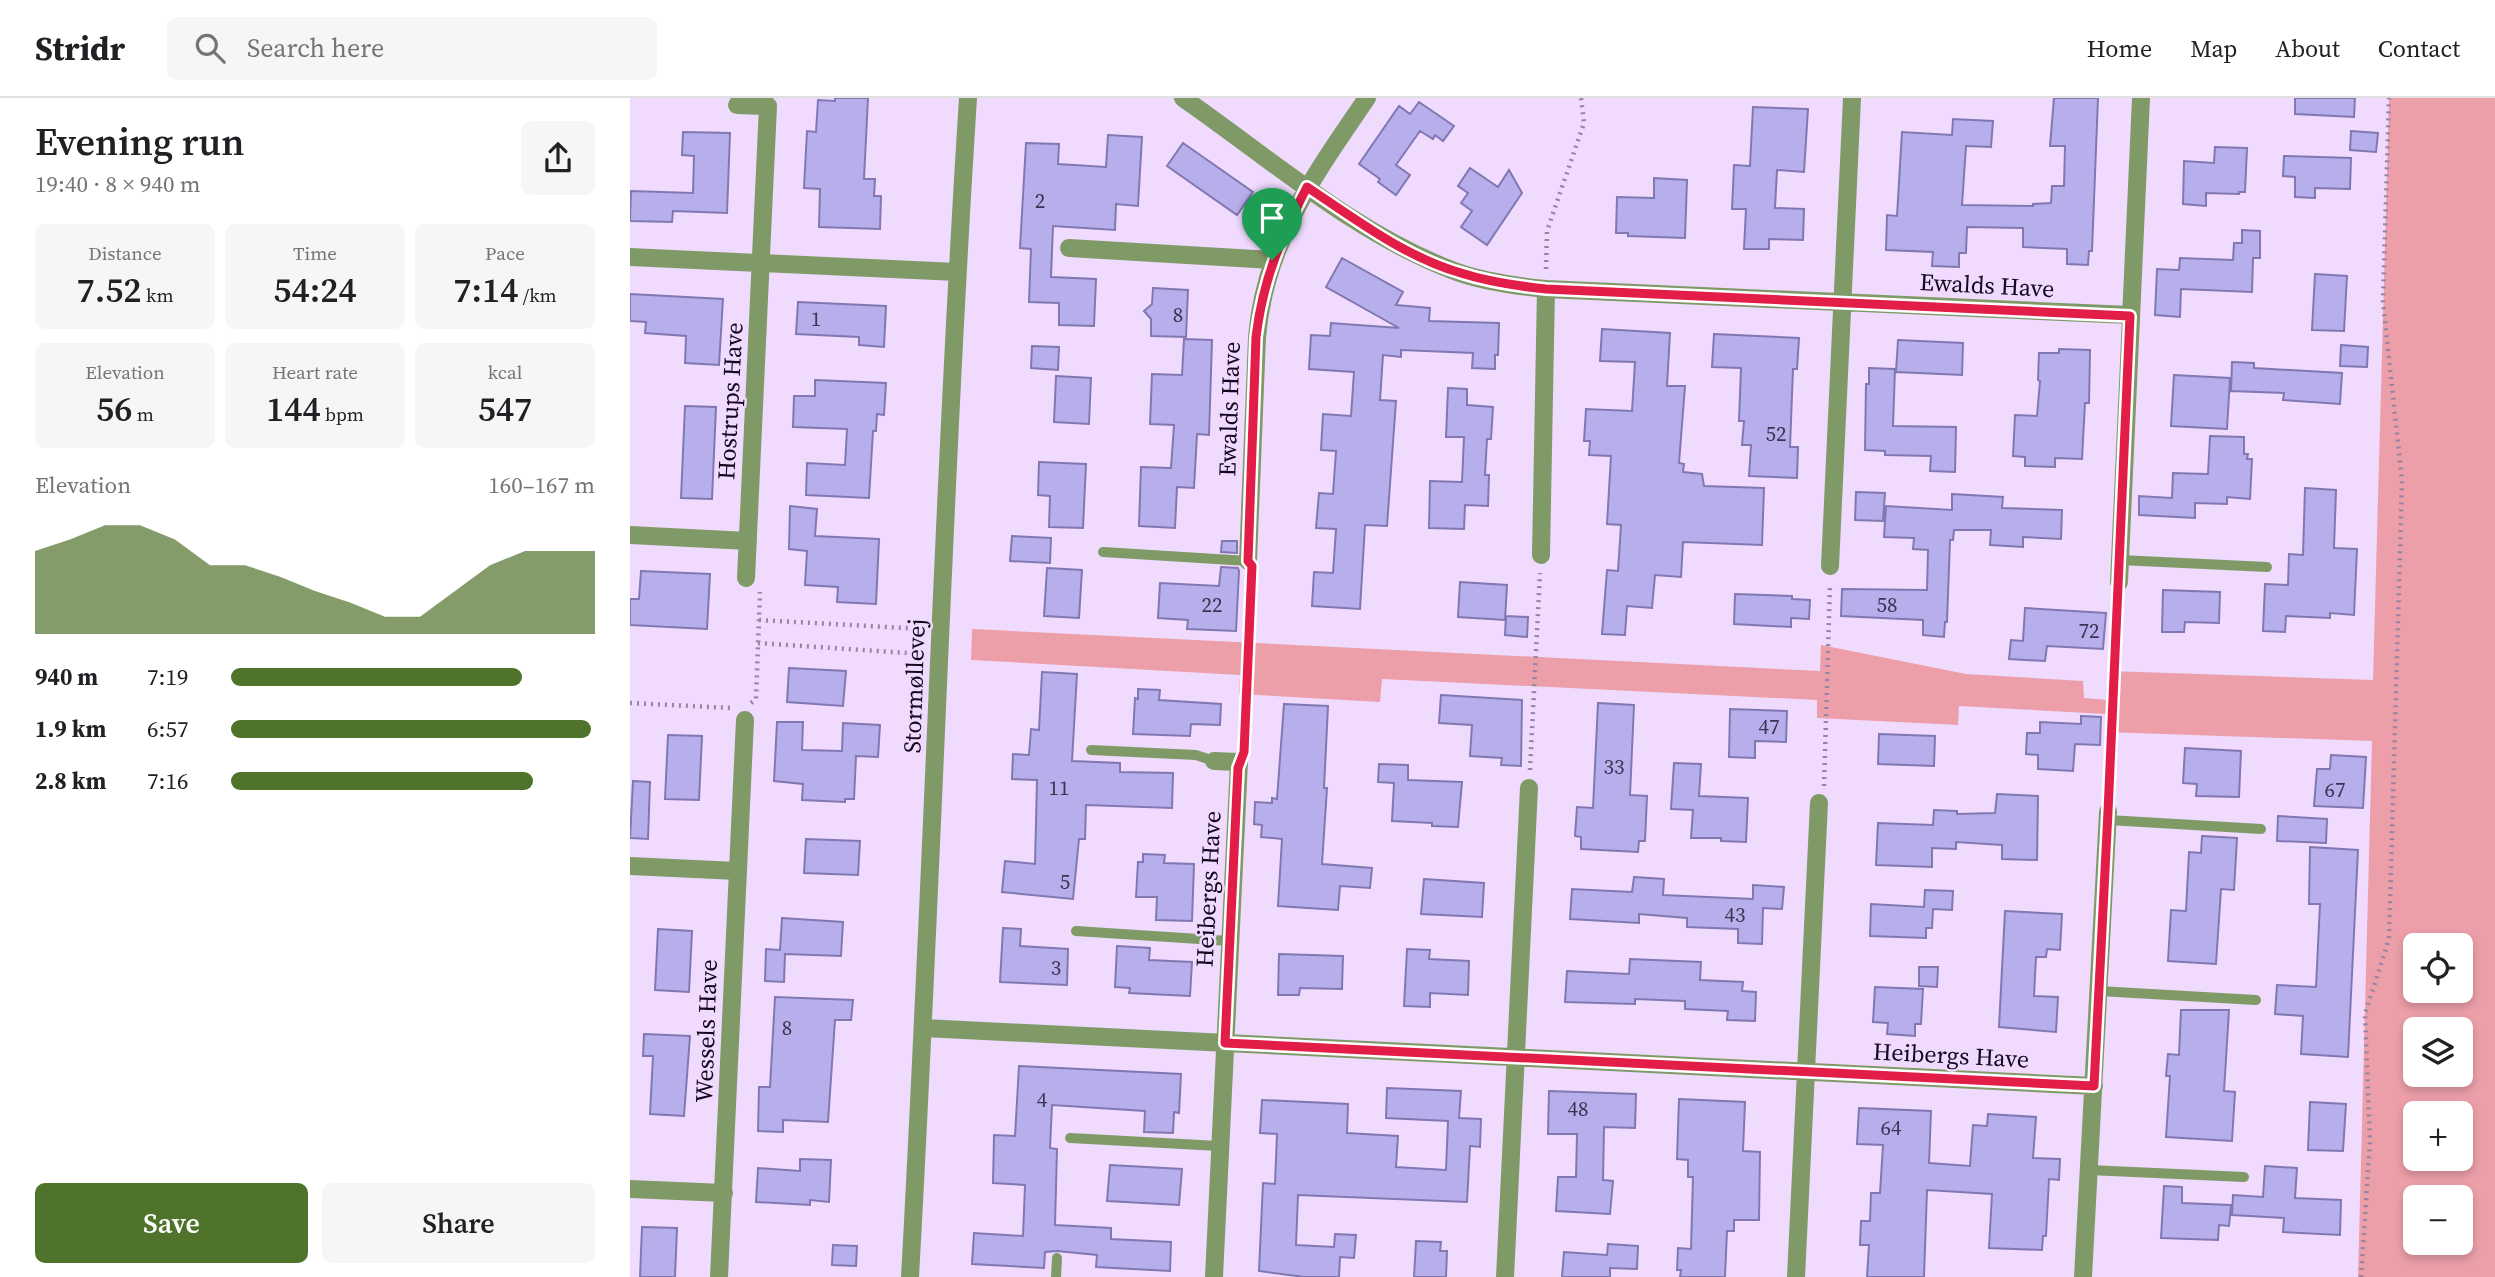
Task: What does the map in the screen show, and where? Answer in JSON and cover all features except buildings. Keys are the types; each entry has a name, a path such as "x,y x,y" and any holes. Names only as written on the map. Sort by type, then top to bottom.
{"street":[{"name":"Stormøllevej","path":"909,1277 924,1028 957,272 968,98"},
{"name":"Ewalds Have","path":"1183,98 1307,187 1387,239 1459,273 1504,284 1546,289 2130,316"},
{"name":"Ewalds Have","path":"1248,561 1256,337 1260,307 1272,260 1307,187 1367,98"},
{"path":"1830,566 1852,98"},
{"path":"2119,582 2141,98"},
{"name":"Hostrups Have","path":"737,105 768,106 746,578"},
{"path":"1069,248 1272,260"},
{"path":"630,257 957,272"},
{"path":"1541,555 1546,289"},
{"path":"630,535 748,541"},
{"name":"Wessels Have","path":"719,1277 745,714"},
{"path":"1214,761 1239,762"},
{"name":"Heibergs Have","path":"1214,1277 1239,762"},
{"path":"1505,1277 1529,788"},
{"path":"1796,1277 1819,803"},
{"path":"2083,1277 2108,816"},
{"path":"630,866 737,871"},
{"name":"Heibergs Have","path":"924,1028 2094,1086"},
{"path":"630,1189 724,1193"}],"lane":[{"path":"1103,552 1248,561"},
{"path":"2120,560 2267,567"},
{"path":"1091,750 1196,755 1214,761"},
{"path":"2108,816 2261,829"},
{"path":"1076,931 1230,941"},
{"path":"2099,991 2256,1000"},
{"path":"1070,1138 1219,1146"},
{"path":"2089,1170 2244,1177"},
{"path":"1056,1277 1057,1258"}],"path":[{"path":"1546,289 1547,231 1584,123 1581,98"},
{"path":"2361,1277 2371,1142 2365,1014 2389,939 2402,481 2383,302 2389,98"},
{"path":"1529,788 1541,555"},
{"path":"1239,762 1244,752 1252,566 1248,561"},
{"path":"1819,803 1824,792 1830,566"},
{"path":"630,703 745,714 756,699 760,588 746,578"},
{"path":"2108,816 2119,582"},
{"path":"759,620 941,629"},
{"path":"758,643 940,655"}],"shaded area":[{"path":"2389,98 2495,98 2495,1277 2358,1277 2372,741 2105,732 2106,714 1959,706 1958,725 1817,718 1817,700 1382,679 1380,702 1239,694 1240,675 971,660 972,629 1820,671 1821,645 1966,674 2083,681 2084,698 2108,700 2109,671 2373,680"}],"route":[{"path":"1307,187 1360,223 1414,254 1459,273 1504,284 1546,289 2130,316 2094,1086 1225,1043 1238,768 1244,752 1252,566 1248,561 1256,337 1260,307 1272,260 1307,187"}]}
